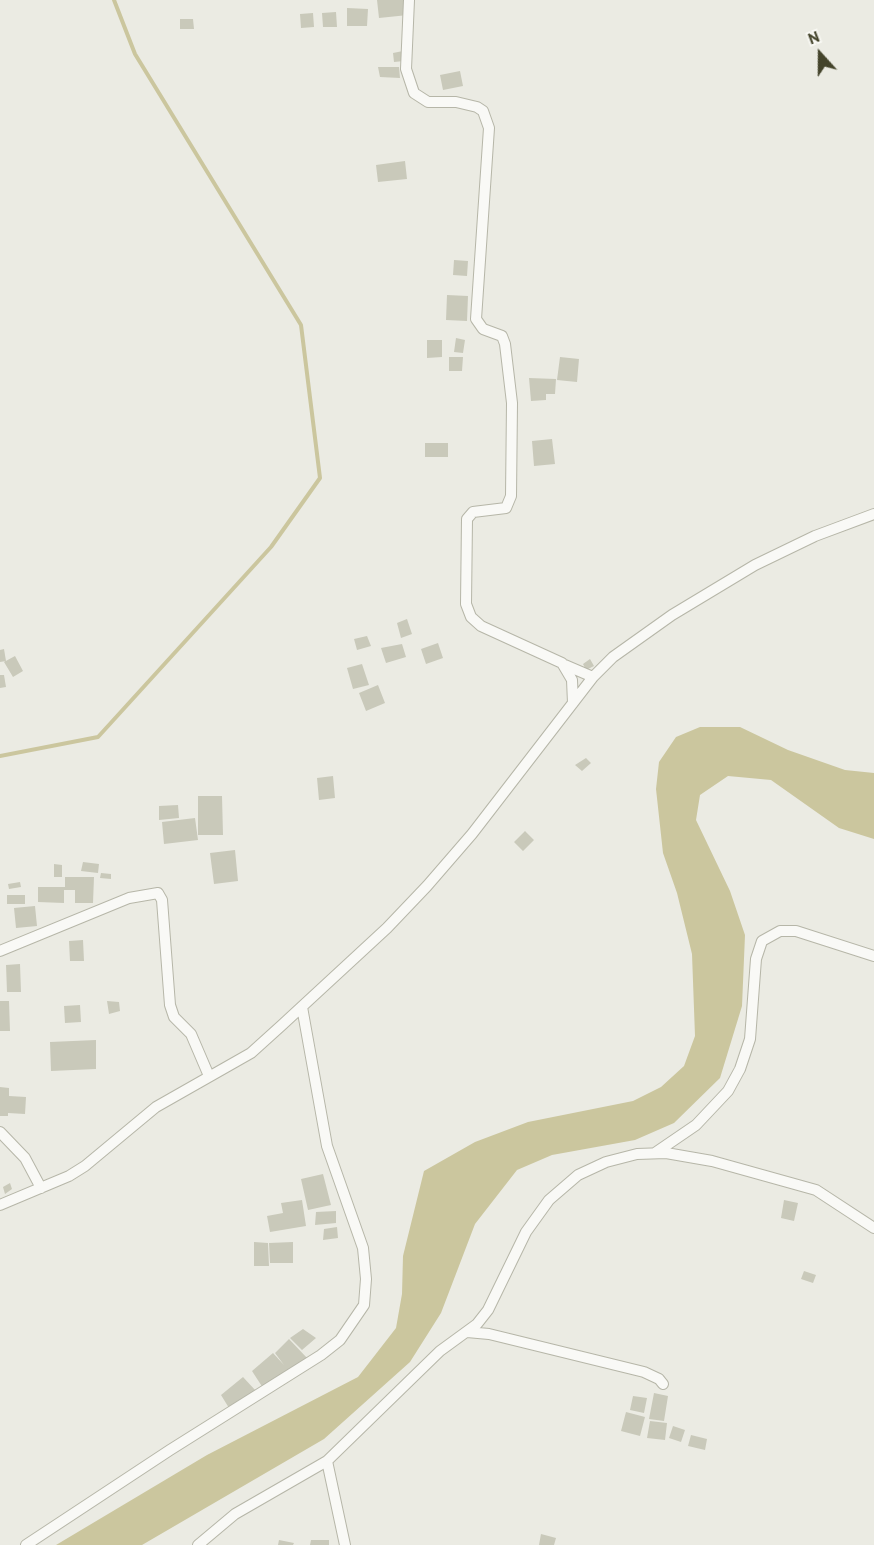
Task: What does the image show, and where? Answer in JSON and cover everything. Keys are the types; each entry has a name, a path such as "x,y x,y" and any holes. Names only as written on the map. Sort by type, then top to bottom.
{"street":[{"path":"410,0 406,69 414,93 428,102 456,102 477,107 483,111 489,128 476,319 483,329 502,336 505,344 512,403 511,496 506,508 473,512 467,519 466,604 471,617 481,626 593,677"},
{"path":"0,1205 85,1166 156,1107 251,1053 387,928 427,886 480,825 593,677 633,641 755,565 815,536 874,513"},
{"path":"562,663 570,673 573,703"},
{"path":"0,951 21,945 129,898 159,893 162,900 170,1005 174,1017 191,1034 209,1076"},
{"path":"654,1154 696,1125 728,1091 741,1069 750,1039 756,959 762,940 780,931 796,931 874,956"},
{"path":"26,1545 170,1450 321,1356 340,1340 364,1305 366,1279 363,1248 320,1118 302,1007"},
{"path":"0,1132 25,1158 41,1188"},
{"path":"198,1545 235,1514 327,1461 440,1351 467,1332 488,1310 526,1232 549,1200 579,1175 606,1162 637,1154 712,1161 816,1190 874,1228"},
{"path":"467,1332 489,1334 644,1372 659,1378 663,1384"},
{"path":"327,1461 345,1545"}],"shaded area":[{"path":"700,727 740,727 788,750 845,770 874,773 874,839 839,828 771,780 728,776 700,795 696,820 730,891 745,935 742,1006 720,1078 674,1123 635,1140 552,1155 517,1170 475,1224 441,1313 410,1362 324,1439 142,1545 56,1545 207,1455 358,1377 396,1328 402,1294 403,1256 424,1171 475,1142 528,1122 633,1101 661,1087 684,1066 695,1036 692,954 677,893 663,853 656,789 659,762 676,737"}],"building":[{"path":"377,0 406,0 408,15 379,18"},
{"path":"347,8 368,9 367,26 347,26"},
{"path":"336,12 337,27 323,27 322,13"},
{"path":"313,13 314,27 301,28 300,14"},
{"path":"180,19 193,19 194,29 180,29"},
{"path":"403,51 404,61 394,62 393,53"},
{"path":"378,67 399,67 400,78 380,77"},
{"path":"460,71 463,86 443,90 440,75"},
{"path":"405,161 407,179 378,182 376,165"},
{"path":"454,260 468,261 467,276 453,275"},
{"path":"447,295 468,296 467,321 446,320"},
{"path":"456,338 465,340 463,353 454,352"},
{"path":"427,340 442,340 442,357 427,358"},
{"path":"449,357 463,357 462,371 449,371"},
{"path":"560,357 579,359 577,382 557,380"},
{"path":"529,378 556,379 555,394 546,394 546,400 531,401"},
{"path":"552,439 555,464 534,466 532,441"},
{"path":"425,443 448,443 448,457 425,457"},
{"path":"407,619 412,634 401,638 397,623"},
{"path":"367,636 371,646 357,650 354,639"},
{"path":"438,643 443,658 426,664 421,649"},
{"path":"402,644 406,657 386,663 381,648"},
{"path":"4,649 6,661 0,662 0,650"},
{"path":"15,656 23,671 13,677 4,662"},
{"path":"590,659 594,666 586,670 583,664"},
{"path":"362,664 369,685 353,689 347,668"},
{"path":"0,675 4,675 6,687 0,688"},
{"path":"378,685 385,703 366,711 359,693"},
{"path":"586,758 591,763 582,771 575,765"},
{"path":"333,776 335,798 319,800 317,778"},
{"path":"198,796 222,796 223,835 198,835"},
{"path":"178,805 179,818 159,820 159,806"},
{"path":"195,818 198,840 164,844 162,822"},
{"path":"525,831 534,840 523,851 514,842"},
{"path":"235,850 238,881 214,884 210,853"},
{"path":"83,862 99,864 98,873 81,871"},
{"path":"54,864 62,865 62,877 54,877"},
{"path":"101,873 111,874 111,879 100,878"},
{"path":"65,877 94,877 93,903 75,903 75,890 64,890 64,903 38,902 38,887 65,887"},
{"path":"20,882 21,887 9,889 8,884"},
{"path":"7,895 25,895 25,904 7,904"},
{"path":"35,906 37,926 16,928 14,908"},
{"path":"83,940 84,961 70,961 69,941"},
{"path":"20,964 21,992 7,992 6,965"},
{"path":"0,1001 9,1001 10,1031 0,1031"},
{"path":"107,1001 119,1002 120,1011 109,1014"},
{"path":"80,1005 81,1022 65,1023 64,1006"},
{"path":"96,1040 96,1069 51,1071 50,1042"},
{"path":"0,1087 9,1088 9,1096 26,1097 25,1114 8,1113 8,1116 0,1116"},
{"path":"323,1174 331,1205 308,1210 301,1179"},
{"path":"10,1183 12,1189 5,1194 3,1187"},
{"path":"302,1200 306,1226 270,1232 267,1216 283,1213 281,1203"},
{"path":"784,1200 798,1203 794,1221 781,1218"},
{"path":"336,1211 336,1223 315,1225 316,1212"},
{"path":"337,1227 338,1238 323,1240 324,1229"},
{"path":"254,1242 268,1243 269,1266 254,1266"},
{"path":"293,1242 293,1263 270,1263 269,1243"},
{"path":"804,1271 816,1275 813,1283 801,1279"},
{"path":"303,1329 316,1338 302,1350 290,1338"},
{"path":"289,1339 307,1358 263,1388 252,1371 273,1353 284,1365 275,1353"},
{"path":"243,1377 256,1391 229,1408 221,1395"},
{"path":"654,1393 668,1396 664,1421 649,1419"},
{"path":"633,1396 647,1398 644,1413 630,1410"},
{"path":"626,1412 645,1417 640,1436 621,1431"},
{"path":"650,1421 667,1423 665,1440 647,1438"},
{"path":"673,1426 685,1430 681,1442 669,1438"},
{"path":"691,1435 707,1439 705,1450 688,1446"},
{"path":"541,1534 556,1538 554,1545 539,1545"},
{"path":"279,1540 294,1543 293,1545 278,1545"},
{"path":"311,1540 329,1540 329,1545 310,1545"}],"waterway":[{"path":"0,756 98,737 271,547 320,478 301,325 135,54 114,0"}]}
